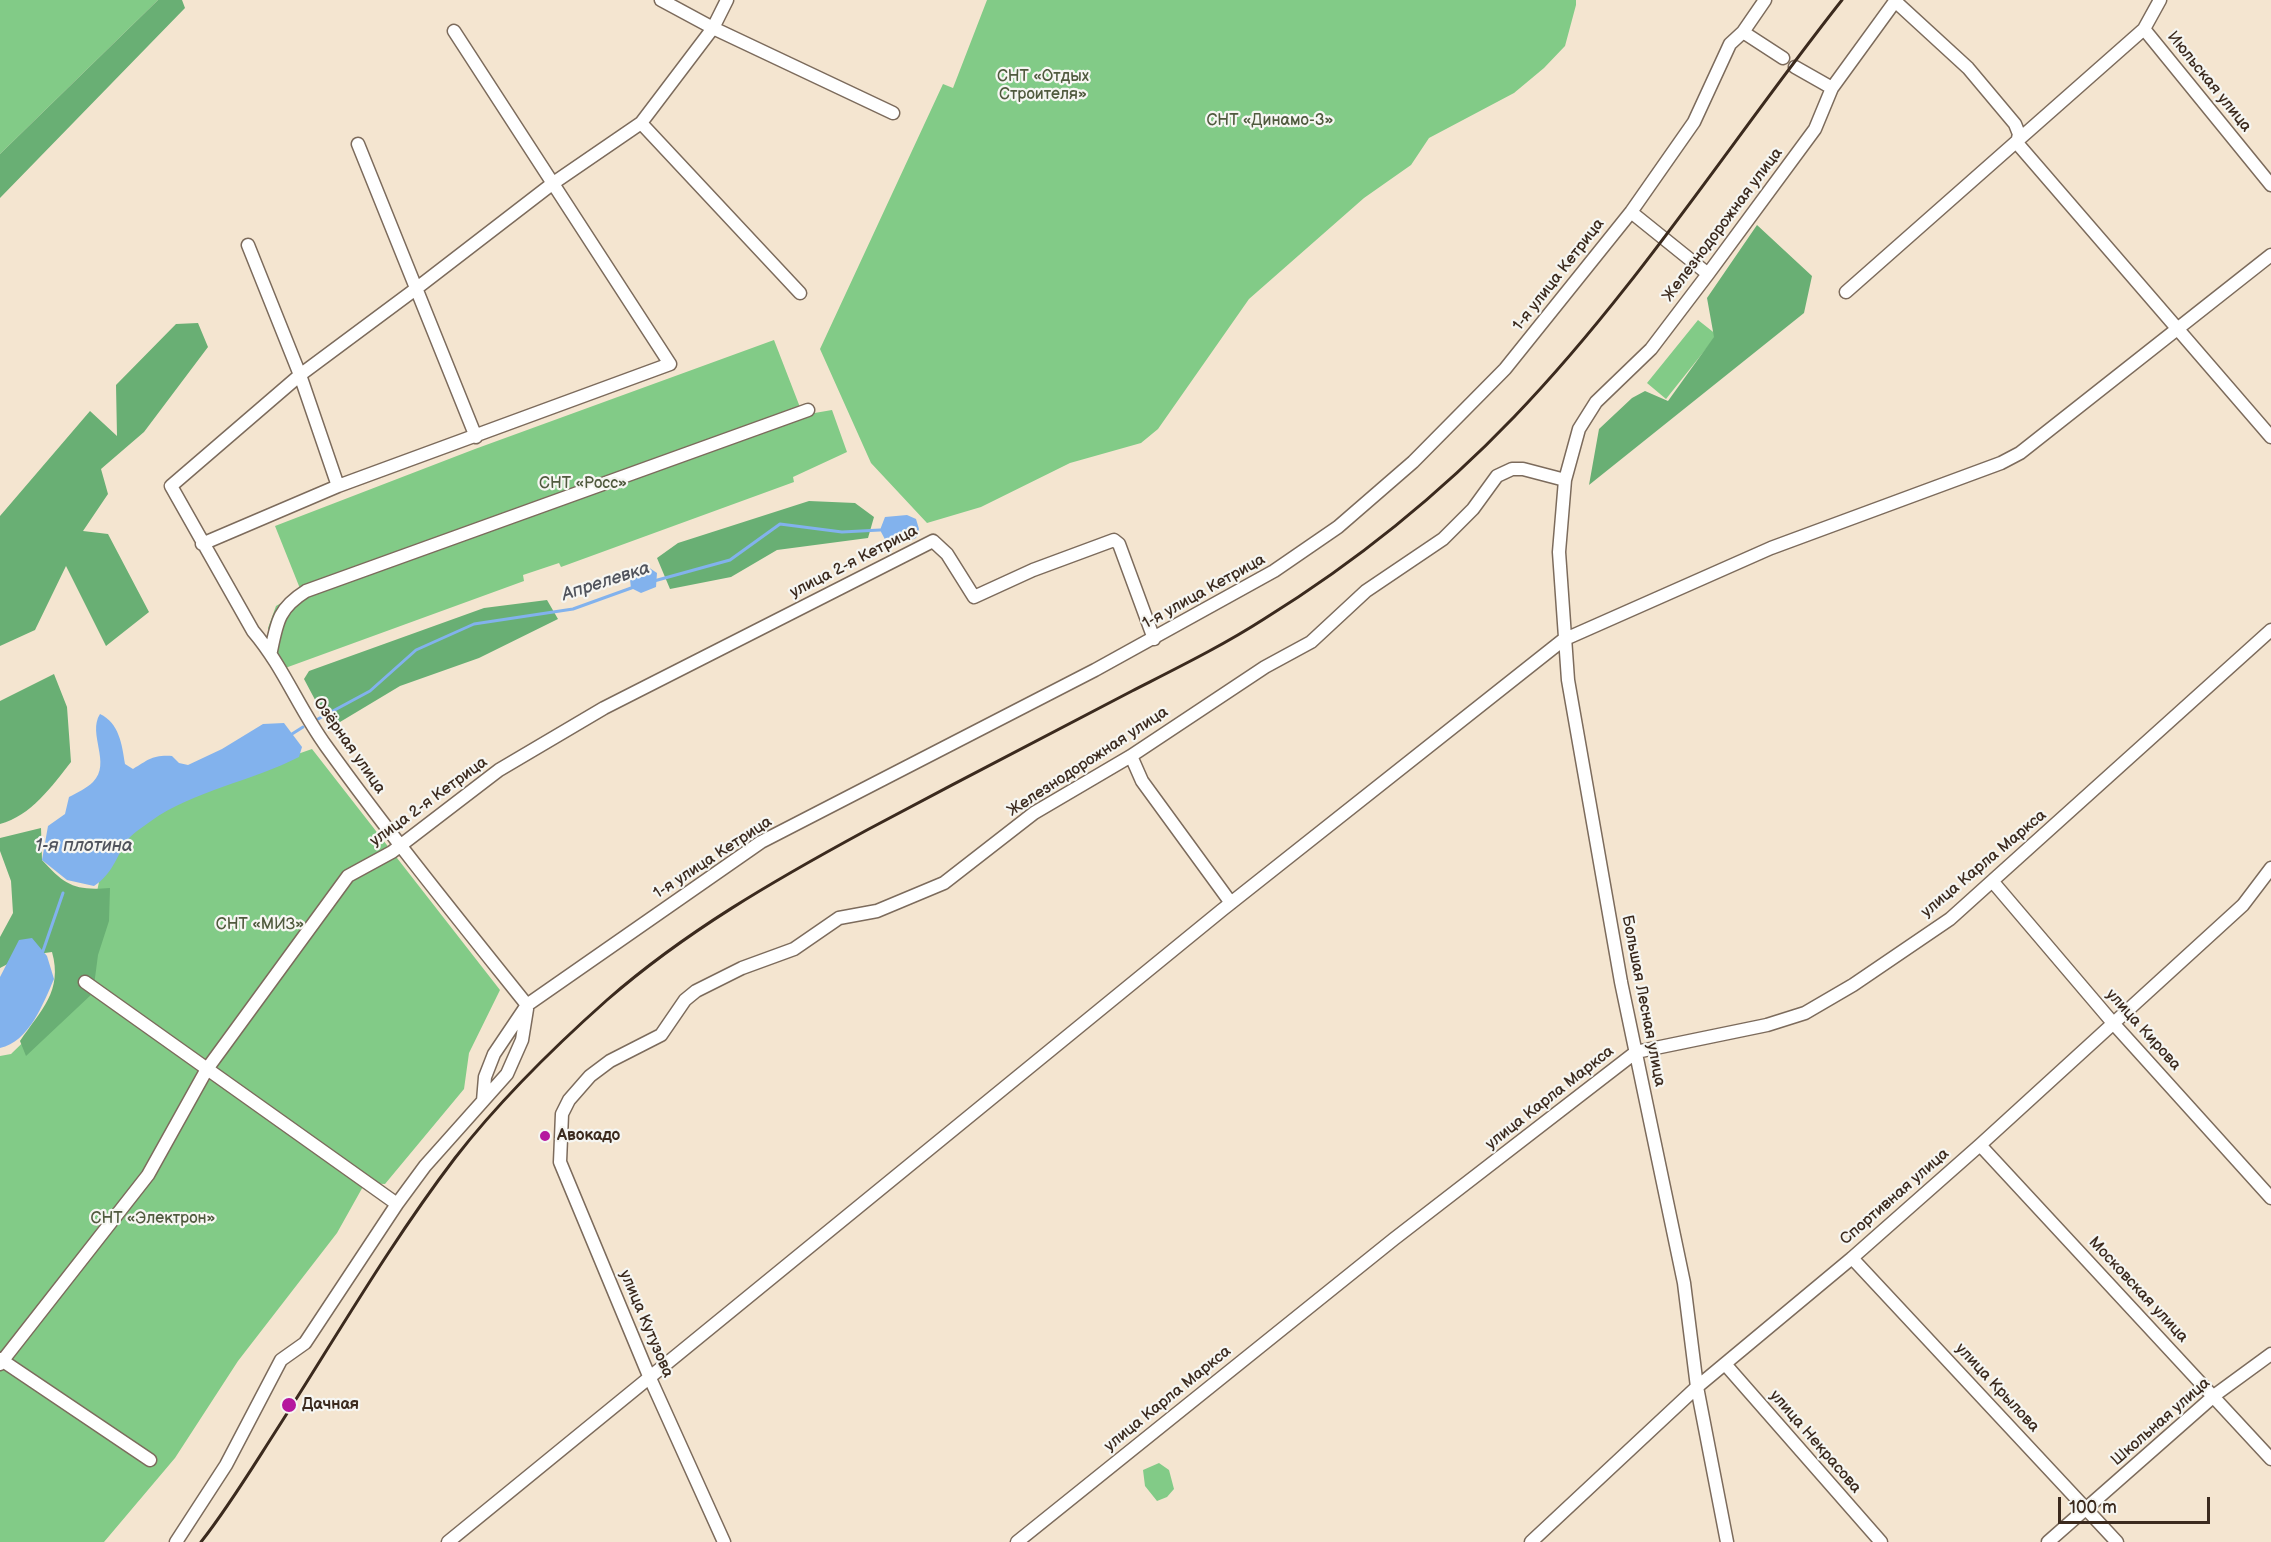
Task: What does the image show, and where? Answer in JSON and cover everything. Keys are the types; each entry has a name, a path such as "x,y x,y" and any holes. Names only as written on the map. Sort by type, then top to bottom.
{"street":[{"path":"661,0 713,28 894,112"},
{"path":"300,375 552,184 641,123 713,28 727,0"},
{"name":"1-я улица Кетрица","path":"527,1005 761,842 1154,639 1274,571 1338,527 1413,462 1505,369 1631,212 1694,122 1726,52 1765,0"},
{"path":"1846,292 2144,29 2160,0"},
{"path":"1896,1 1922,23 1981,84 2015,124 2019,134 2017,143"},
{"name":"Железнодорожная улица","path":"1569,463 1579,429 1596,402 1651,349 1708,274 1815,129 1832,88 1896,1"},
{"name":"Июльская улица","path":"2144,29 2271,185"},
{"path":"202,544 338,486 670,364 454,31"},
{"path":"1743,32 1783,58"},
{"path":"1795,66 1832,88"},
{"path":"641,123 800,293"},
{"path":"2017,143 2271,437"},
{"path":"358,144 476,437"},
{"path":"1631,212 1708,274"},
{"path":"248,245 300,375 338,486"},
{"path":"448,1542 1231,903 1563,640 1771,548 2011,458 2178,330 2271,255"},
{"name":"Озёрная улица","path":"300,375 171,486 253,631 271,651 304,714 399,845 527,1005"},
{"path":"271,651 278,620 283,611 289,602 306,591 808,410"},
{"name":"Большая Лесная улица","path":"1569,463 1565,480 1559,552 1563,640 1636,1053 1684,1283 1698,1387 1727,1542"},
{"name":"Железнодорожная улица","path":"562,1114 569,1100 590,1076 610,1061 661,1035 685,1000 696,991 742,968 794,949 839,918 877,911 944,884 1034,813 1131,756 1265,668 1311,642 1366,591 1443,539 1473,509 1486,486 1497,476 1512,470 1524,469 1565,480"},
{"name":"улица 2-я Кетрица","path":"1,1362 148,1175 207,1069 348,876 392,852 499,770 604,708 933,541 947,554 974,597 1034,570 1114,540 1119,544 1154,639"},
{"name":"улица Карла Маркса","path":"1017,1542 1385,1247 1636,1053 1767,1025 1805,1012 1902,952 1950,919 2271,630"},
{"path":"1131,756 1142,781 1231,903"},
{"name":"Спортивная улица","path":"1531,1542 1698,1387 1852,1258 1980,1145 2243,905 2271,868"},
{"name":"улица Кирова","path":"1993,882 2113,1023 2271,1198"},
{"path":"86,982 397,1204"},
{"path":"483,1101 485,1077 494,1054 527,1005"},
{"path":"176,1542 226,1465 281,1360 305,1343 397,1204 425,1166 507,1074 522,1040 527,1005"},
{"name":"улица Кутузова","path":"562,1114 560,1162 649,1376 724,1542"},
{"name":"Московская улица","path":"1980,1145 2215,1395 2271,1459"},
{"name":"улица Крылова","path":"1852,1258 2117,1542"},
{"name":"Школьная улица","path":"2048,1542 2215,1395 2271,1354"},
{"path":"1,1362 150,1460"},
{"name":"улица Некрасова","path":"1725,1364 1881,1542"}],"green space":[{"path":"0,0 158,0 0,154"},
{"path":"158,0 182,0 185,8 0,198 0,154"},
{"name":"СНТ «Динамо-3»","path":"987,0 1576,0 1576,5 1565,46 1544,68 1514,93 1429,138 1411,165 1364,198 1249,299 1158,429 1141,443 1070,463 981,507 927,523 871,463 820,349 943,84 953,88"},
{"path":"1757,225 1812,276 1804,313 1589,485 1599,429 1632,398 1645,391 1668,401 1714,337 1707,298"},
{"path":"1698,320 1717,335 1666,399 1647,383"},
{"path":"198,323 208,347 144,432 101,469 108,494 83,531 108,534 149,612 106,646 66,566 35,630 0,646 0,516 90,411 117,436 116,385 176,324"},
{"name":"СНТ «Росс»","path":"774,340 803,415 832,410 847,452 793,477 794,482 561,567 559,563 523,575 524,581 277,671 268,628 276,606 301,591 275,526 475,449"},
{"path":"809,501 855,503 874,517 868,538 777,550 731,577 670,589 657,558 678,543"},
{"path":"547,600 558,619 479,658 400,686 330,728 304,679 309,671 484,608"},
{"path":"54,674 67,707 71,762 31,807 22,814 0,824 0,701"},
{"path":"312,749 500,990 469,1053 464,1089 385,1184 365,1183 337,1233 238,1361 175,1458 104,1542 0,1542 0,1056 11,1054 85,982 89,931 101,872 113,842 178,796"},
{"path":"41,828 42,860 57,875 71,885 79,887 110,888 109,921 98,955 93,993 26,1056 20,1041 48,1000 55,978 55,966 52,952 23,956 0,968 0,937 13,913 11,881 0,851 0,838"},
{"path":"1159,1463 1169,1470 1174,1489 1167,1497 1157,1501 1145,1486 1143,1470"}],"water":[{"path":"907,515 916,519 919,529 916,538 893,547 888,545 880,530 885,517"},
{"path":"645,565 657,573 656,587 641,593 631,588 629,571"},
{"name":"1-я плотина","path":"100,714 112,723 121,742 125,764 133,769 159,756 172,756 179,763 188,765 222,749 263,724 284,723 302,747 299,757 185,802 151,821 128,839 109,872 94,886 67,880 42,860 48,826 65,814 69,797 88,786 98,774 100,757 96,730"},
{"path":"32,938 47,956 54,979 40,1010 27,1030 10,1044 0,1048 0,977 19,940"}],"waterway":[{"name":"Апрелевка","path":"654,581 730,560 780,524 842,532 880,530"},
{"name":"Апрелевка","path":"318,719 370,691 416,650 474,624 573,609 634,587"},
{"path":"292,734 303,727"},
{"name":"Апрелевка","path":"43,951 63,893"}],"railway":[{"path":"201,1542 238,1491 383,1260 430,1191 490,1116 567,1037 637,975 732,908 867,830 1232,638 1298,597 1364,551 1395,526 1485,446 1559,368 1643,265 1842,0"}],"place":[{"name":"Авокадо","path":"545,1136"},
{"name":"Дачная","path":"289,1405"}],"park label":[{"name":"СНТ «Отдых Строителя»","path":"1043,86"},
{"name":"СНТ «МИЗ»","path":"260,925"},
{"name":"СНТ «Электрон»","path":"153,1219"}]}
